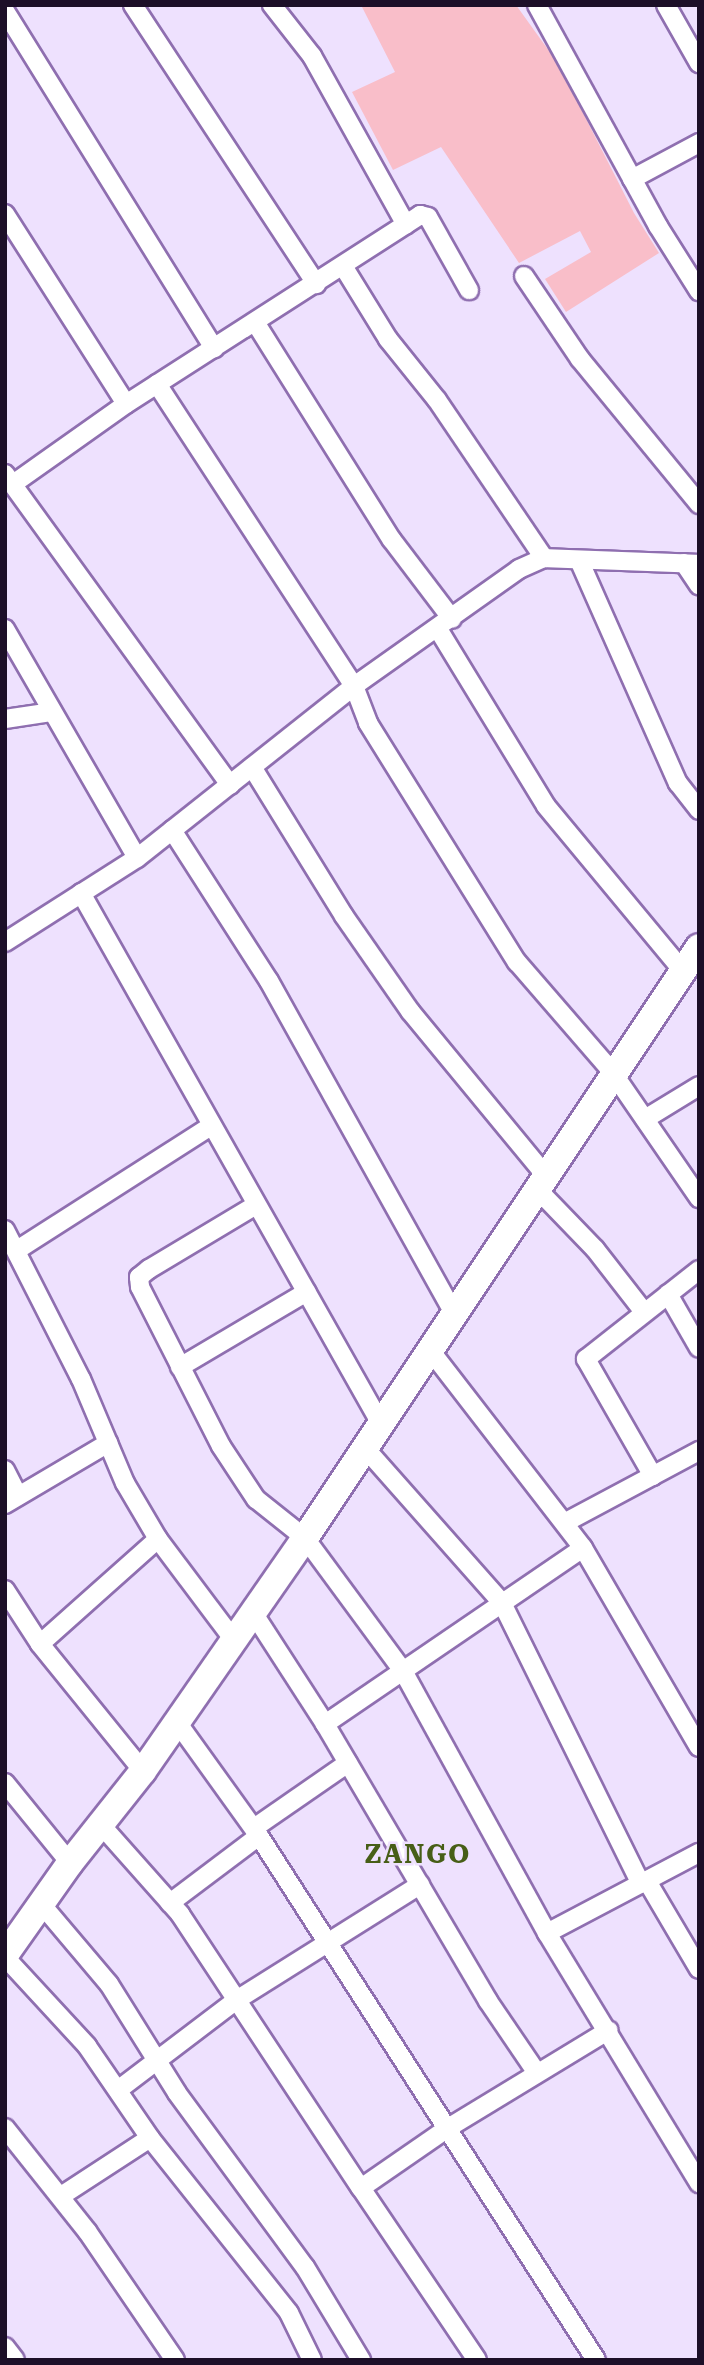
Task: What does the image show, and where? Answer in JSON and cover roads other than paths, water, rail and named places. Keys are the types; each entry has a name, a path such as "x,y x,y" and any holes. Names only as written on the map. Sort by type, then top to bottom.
{"street":[{"path":"133,5 316,284"},
{"path":"272,5 312,56 406,225"},
{"path":"537,5 632,179 699,291"},
{"path":"666,5 699,63"},
{"path":"5,11 214,348"},
{"path":"632,179 699,143"},
{"path":"5,214 126,404"},
{"path":"230,785 9,479 420,215 428,217 469,290"},
{"path":"343,266 388,339 437,400 544,558"},
{"path":"524,276 593,376 699,503"},
{"path":"255,322 445,624 546,806 683,971"},
{"path":"157,384 354,686 368,723 517,962 613,1073 699,1198"},
{"path":"5,942 137,858 354,686 519,569 544,558 691,563 699,585"},
{"path":"579,560 678,783 699,810"},
{"path":"5,629 137,858"},
{"path":"5,719 52,712"},
{"path":"252,767 344,916 410,1012 644,1312"},
{"path":"172,830 269,981 454,1314"},
{"path":"81,893 381,1424"},
{"path":"312,2360 275,2294 150,2138 88,2046 5,1956 43,1906 70,1863 143,1771 305,1538 699,947"},
{"path":"645,1119 699,1086"},
{"path":"17,1250 211,1126"},
{"path":"256,1206 139,1277 140,1287 221,1446 257,1499 305,1538 403,1671 548,1933 693,2164 699,2183"},
{"path":"5,1230 17,1250 125,1483 158,1539 233,1639"},
{"path":"653,1476 586,1360 699,1269"},
{"path":"180,1367 307,1292"},
{"path":"668,1294 699,1348"},
{"path":"430,1350 566,1522 699,1747"},
{"path":"5,1470 12,1500 108,1443"},
{"path":"365,1448 502,1603 644,1882 699,1969"},
{"path":"566,1522 699,1451"},
{"path":"40,1644 158,1539"},
{"path":"325,1724 583,1548"},
{"path":"5,1590 40,1644 143,1771"},
{"path":"252,1611 325,1724 488,2001 537,2073"},
{"path":"177,1722 257,1832 325,1943 596,2360"},
{"path":"170,1903 348,1763"},
{"path":"5,1783 70,1863"},
{"path":"102,1826 170,1903 238,1999 477,2360"},
{"path":"548,1933 699,1853"},
{"path":"118,2090 238,1999 420,1885"},
{"path":"43,1906 109,1984 159,2060 177,2093 305,2267 361,2360"},
{"path":"361,2188 447,2128 609,2030"},
{"path":"5,2128 61,2196 175,2360"},
{"path":"61,2196 150,2138"},
{"path":"5,2347 15,2360"}],"district":[{"name":"ZANGO","path":"418,1855"}]}
